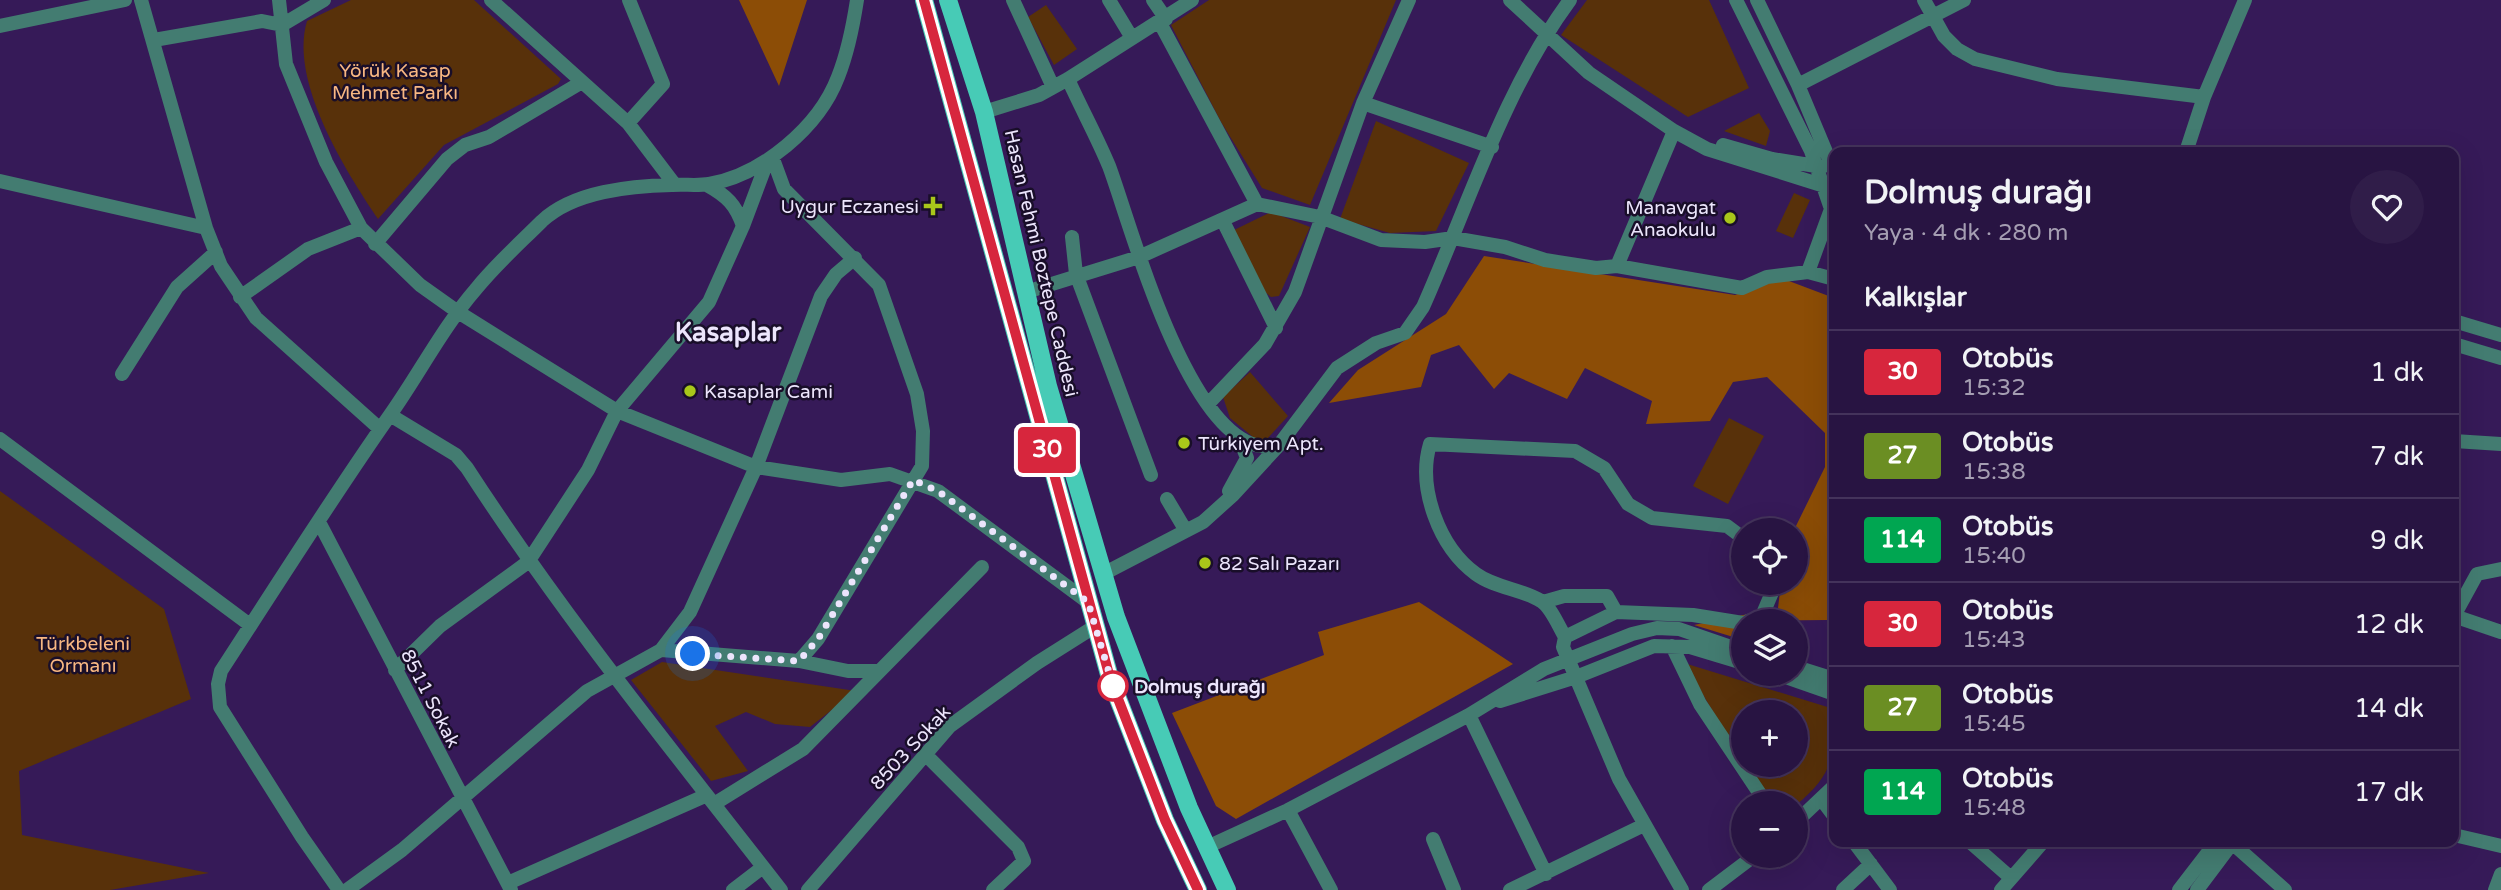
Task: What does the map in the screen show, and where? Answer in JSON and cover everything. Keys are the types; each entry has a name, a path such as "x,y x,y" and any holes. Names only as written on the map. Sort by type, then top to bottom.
{"main road":[{"name":"Hasan Fehmi Boztepe Caddesi","path":"924,0 1094,627 1132,738 1198,890"},
{"name":"Hasan Fehmi Boztepe Caddesi","path":"948,0 984,112 1048,386 1103,575 1146,701 1227,890"}],"street":[{"path":"0,26 125,0"},
{"path":"141,0 206,228 240,298 281,343 380,429"},
{"path":"279,0 286,64 304,112 361,228 403,272 458,312 617,411 756,467 841,480 890,474 938,491 1088,602"},
{"path":"154,40 262,21 282,25 324,0"},
{"path":"491,0 628,123 675,185"},
{"path":"628,123 663,83 629,0"},
{"path":"339,890 302,837 220,707 218,684 221,671 294,556 319,522 339,485 390,415 458,312 513,248 561,207 636,187 707,185 736,178 770,160 810,121 837,79 852,29 856,0"},
{"path":"1013,0 1053,87"},
{"path":"1109,0 1132,38"},
{"path":"1153,0 1257,204"},
{"path":"984,112 1068,79 1163,21 1192,0"},
{"path":"1208,404 1276,328 1295,292 1363,103 1409,0"},
{"path":"1510,0 1589,73 1674,131 1707,149 1829,188"},
{"path":"1103,575 1186,531 1222,505 1279,445 1337,368 1376,343 1405,333 1423,307 1545,33 1570,0"},
{"path":"1736,0 1816,167 1829,188"},
{"path":"1757,0 1798,85 1829,159"},
{"path":"1924,0 1933,18 1957,49 1975,60 2057,79 2204,97"},
{"path":"1798,85 1964,0"},
{"path":"2188,147 2204,97 2245,0"},
{"path":"1068,79 1108,166 1139,257 1178,356 1208,404 1240,440 1247,458 1222,505"},
{"path":"375,244 447,159 465,145 489,137 582,82"},
{"path":"1363,103 1492,147"},
{"path":"1674,131 1772,159 1829,168"},
{"path":"1617,266 1674,131"},
{"path":"395,670 440,626 528,562 588,470 606,427 617,411 709,302 770,160"},
{"path":"770,160 784,189 879,285 917,394 923,431 922,466 818,639 799,661"},
{"path":"0,181 206,228"},
{"path":"707,185 727,197 737,210 743,226"},
{"path":"1026,292 1076,274 1139,257 1257,204 1320,217 1381,240 1425,242 1453,238 1505,247 1545,260 1597,268 1617,266 1742,288 1767,277 1808,272 1829,278"},
{"path":"1808,272 1829,212"},
{"path":"1223,221 1276,328"},
{"path":"240,298 308,249 361,228"},
{"path":"1072,237 1076,274 1151,475"},
{"path":"122,374 177,287 216,252"},
{"path":"347,890 402,850 587,691 661,650 690,612 756,467 821,296 836,274 855,258"},
{"path":"2459,322 2501,335"},
{"path":"2459,345 2501,358"},
{"path":"390,415 456,455 528,562 612,675 781,890"},
{"path":"0,439 250,625"},
{"path":"1240,440 1260,447 1279,445"},
{"path":"2459,441 2501,444"},
{"path":"1682,890 1619,779 1563,646 1565,637 1543,602 1476,575 1445,540 1425,481 1424,463 1430,444 1575,451 1604,468 1628,504 1652,518 1727,526 1731,529"},
{"path":"1167,499 1186,531"},
{"name":"8511 Sokak","path":"319,522 509,886"},
{"path":"509,886 710,799 803,749 982,567"},
{"path":"2459,607 2477,574 2501,569"},
{"path":"1543,602 1564,596 1607,596 1616,612"},
{"path":"1565,637 1616,612 1693,615 1731,621"},
{"path":"2459,618 2501,632"},
{"name":"8503 Sokak","path":"808,890 950,726 1037,663 1094,627"},
{"path":"1207,847 1288,810 1492,703 1544,669 1632,634 1657,628 1679,629 1731,647"},
{"path":"1492,703 1576,677 1634,652 1672,646 1731,660"},
{"path":"1672,646 1700,704 1758,791"},
{"path":"661,650 799,661 848,671 878,671"},
{"path":"1808,671 1829,677"},
{"path":"1808,685 1829,692"},
{"path":"1469,715 1546,874"},
{"path":"926,754 1018,847 1024,861 993,890"},
{"path":"1808,812 1829,792"},
{"path":"1822,800 1829,809"},
{"path":"1288,810 1331,890"},
{"path":"1510,890 1644,825"},
{"path":"2459,836 2479,843 2501,846"},
{"path":"1433,839 1454,890"},
{"path":"1858,847 1890,890"},
{"path":"1976,847 2011,878"},
{"path":"2001,890 2039,847"},
{"path":"2179,890 2212,847"},
{"path":"2197,890 2228,847"},
{"path":"2238,847 2285,890"},
{"path":"1843,890 1871,864"},
{"path":"733,890 763,867"},
{"path":"1709,890 1738,868"},
{"path":"2494,890 2501,874"}],"green space":[{"name":"Yörük Kasap Mehmet Parkı","path":"351,0 474,0 561,79 558,84 444,145 378,219 336,151 313,97 306,70 304,45 307,21"},
{"path":"1209,0 1396,0 1310,205 1262,188 1221,122 1171,25"},
{"path":"1587,0 1709,0 1749,88 1688,117 1561,35"},
{"path":"1046,5 1077,49 1054,65 1028,17"},
{"path":"1759,113 1770,131 1766,146 1724,131"},
{"path":"1376,121 1469,163 1436,231 1390,233 1340,219"},
{"path":"1794,193 1810,200 1793,238 1776,231"},
{"path":"1271,212 1310,227 1279,296 1271,297 1264,291 1232,231"},
{"path":"1250,372 1288,416 1268,438 1259,442 1230,418 1223,397"},
{"path":"1729,418 1764,436 1728,504 1693,486"},
{"name":"Türkbeleni Ormanı","path":"0,491 164,609 191,699 19,771 22,835 209,873 110,890 0,890"},
{"path":"662,662 856,691 810,727 775,724 746,712 715,726 748,771 711,781 631,680"},
{"path":"1684,663 1731,677 1731,686 1759,686 1805,700 1731,700 1731,742"},
{"path":"1808,701 1829,707 1829,763 1818,784 1808,795 1808,791 1762,791 1753,777 1808,777"}],"shaded area":[{"path":"739,0 807,0 779,86"},
{"path":"1484,256 1735,295 1781,278 1829,296 1827,620 1808,620 1808,609 1773,609 1778,608 1780,595 1808,595 1808,518 1800,518 1825,467 1825,433 1767,377 1733,382 1710,421 1646,424 1652,401 1585,368 1567,399 1509,373 1494,389 1459,345 1431,355 1421,387 1329,403 1358,370 1446,314"},
{"path":"1419,602 1513,664 1236,819 1216,806 1172,713 1324,655 1318,632"},
{"path":"1731,618 1731,636 1694,625"}],"bus line":[{"name":"30","path":"924,0 946,73 1094,627 1132,738 1165,820 1198,890"}],"place":[{"name":"Uygur Eczanesi","path":"933,206"},
{"name":"Manavgat Anaokulu","path":"1730,218"},
{"name":"Kasaplar Cami","path":"690,391"},
{"name":"Türkiyem Apt.","path":"1184,443"},
{"name":"82 Salı Pazarı","path":"1205,563"},
{"name":"Dolmuş durağı","path":"1113,686"}],"district":[{"name":"Kasaplar","path":"728,332"}],"route":[{"path":"693,654 799,661 818,639 913,480 938,491 1088,602 1113,686"}]}
